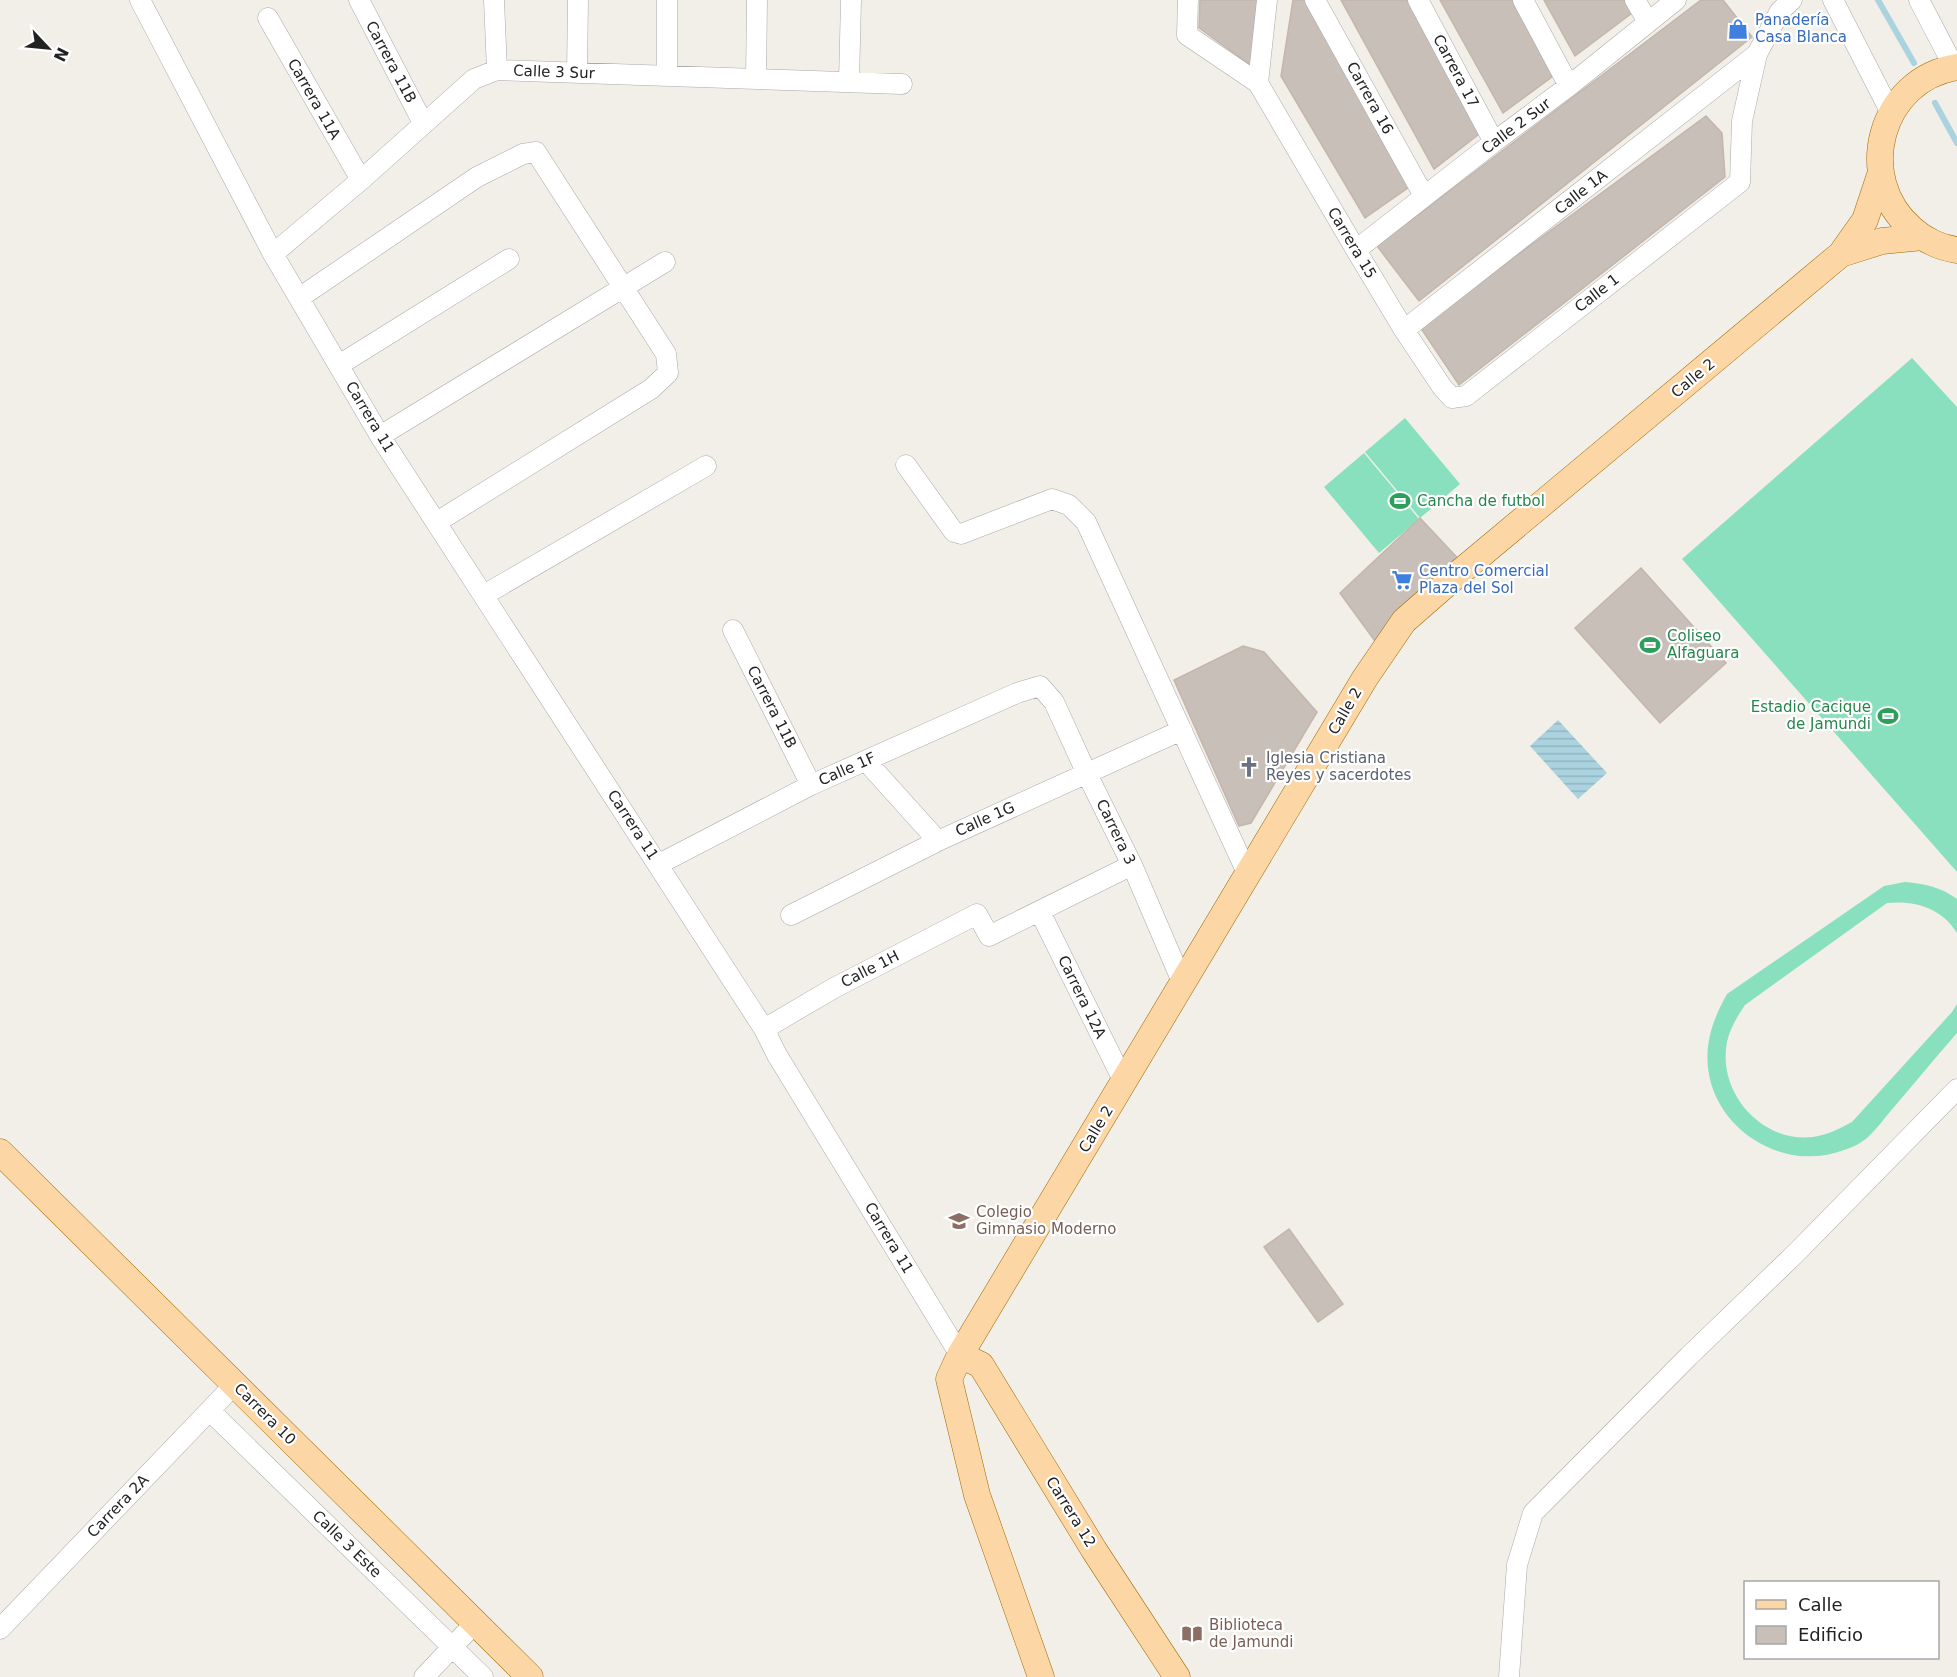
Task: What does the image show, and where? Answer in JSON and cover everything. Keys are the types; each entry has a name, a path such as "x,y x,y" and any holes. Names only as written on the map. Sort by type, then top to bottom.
{"main road":[{"path":"1955,67 1924,79 1900,100 1891,113 1882,136 1879,161 1886,192 1896,212 1905,223 1934,243 1957,250"},
{"name":"Calle 2","path":"960,1356 1365,678 1404,621 1841,254 1865,220 1881,172"},
{"name":"Calle 2","path":"1841,254 1882,241 1923,237"},
{"name":"Carrera 10","path":"0,1153 530,1677"},
{"path":"960,1356 949,1379 977,1495 1041,1677"},
{"name":"Carrera 12","path":"960,1356 981,1365 1094,1550 1177,1677"}],"street":[{"name":"Carrera 11","path":"140,0 273,254 380,436 764,1029 777,1055 960,1356"},
{"name":"Carrera 11B","path":"359,0 423,123"},
{"path":"494,0 497,70"},
{"path":"577,73 578,0"},
{"path":"667,75 668,0"},
{"path":"756,79 757,0"},
{"path":"849,82 851,0"},
{"path":"1188,0 1187,35 1258,83 1267,0"},
{"name":"Carrera 16","path":"1315,0 1425,196"},
{"name":"Carrera 17","path":"1418,0 1494,142"},
{"path":"1523,0 1569,86"},
{"path":"1635,0 1648,22"},
{"name":"Calle 2 Sur","path":"1356,250 1569,86 1676,0"},
{"path":"1757,54 1780,11 1792,0"},
{"path":"1833,0 1891,113"},
{"path":"1919,0 1955,67"},
{"name":"Carrera 11A","path":"268,18 361,180"},
{"name":"Calle 1","path":"1452,398 1466,396 1740,182 1742,122 1757,54"},
{"name":"Calle 1A","path":"1404,330 1757,54"},
{"name":"Calle 3 Sur","path":"273,254 474,80 497,70 902,84"},
{"name":"Carrera 15","path":"1258,83 1404,330 1452,398"},
{"path":"299,298 477,177 523,154 536,152 666,354 668,373 651,389 436,522"},
{"path":"339,365 509,258"},
{"path":"380,436 665,262"},
{"path":"906,465 954,532 961,534 1052,499 1069,505 1086,522 1248,875"},
{"path":"484,595 706,466"},
{"name":"Carrera 11B","path":"733,630 811,785"},
{"name":"Calle 1F","path":"658,864 811,785 1017,693 1040,686"},
{"name":"Carrera 3","path":"1040,686 1054,702 1132,865 1183,984"},
{"name":"Calle 1G","path":"791,915 938,841 1182,730"},
{"path":"867,761 938,841"},
{"path":"1040,912 1132,865"},
{"name":"Calle 1H","path":"764,1029 834,988 977,914 989,936 1040,912"},
{"name":"Carrera 12A","path":"1040,912 1124,1082"},
{"path":"1509,1677 1517,1565 1533,1513 1681,1364 1796,1253 1957,1089"},
{"name":"Carrera 2A","path":"0,1629 235,1384"},
{"name":"Calle 3 Este","path":"210,1411 452,1646 478,1675"},
{"path":"424,1677 474,1624"},
{"path":"478,1675 501,1649"}],"green space":[{"name":"Estadio Cacique de Jamundi","path":"1912,358 1957,407 1957,872 1682,559"},
{"path":"1405,418 1460,484 1420,518 1365,452"},
{"path":"1364,453 1419,519 1379,553 1324,487"},
{"path":"1905,882 1932,887 1957,899 1957,933 1944,917 1927,908 1908,903 1887,903 1745,1005 1732,1027 1727,1042 1726,1061 1729,1079 1736,1096 1747,1111 1761,1123 1777,1132 1794,1137 1818,1136 1852,1122 1957,1004 1957,1033 1875,1130 1857,1145 1822,1156 1799,1156 1777,1151 1756,1141 1739,1128 1724,1111 1713,1091 1708,1068 1708,1048 1712,1030 1727,994 1884,886"}],"water":[{"path":"1558,720 1607,773 1578,799 1530,746"}],"building":[{"path":"1200,0 1258,0 1256,69 1199,28"},
{"path":"1293,0 1307,0 1412,185 1365,218 1281,76"},
{"path":"1341,0 1409,0 1483,131 1434,169"},
{"path":"1440,0 1515,0 1556,74 1503,113"},
{"path":"1544,0 1625,0 1632,13 1575,56"},
{"path":"1701,0 1723,0 1752,37 1419,301 1377,246"},
{"path":"1706,116 1722,133 1725,177 1459,385 1420,327"},
{"name":"Centro Comercial Plaza del Sol","path":"1420,518 1466,567 1383,652 1340,593"},
{"name":"Coliseo Alfaguara","path":"1641,568 1726,663 1660,723 1575,628"},
{"name":"Iglesia Cristiana Reyes y sacerdotes","path":"1243,646 1264,652 1317,712 1251,823 1239,826 1174,680"},
{"path":"1289,1229 1343,1304 1318,1322 1264,1247"}],"waterway":[{"path":"1878,0 1914,63"},
{"path":"1935,103 1957,143"}],"place":[{"name":"Panadería Casa Blanca","path":"1738,29"},
{"name":"Cancha de futbol","path":"1400,501"},
{"name":"Centro Comercial Plaza del Sol","path":"1402,580"},
{"name":"Coliseo Alfaguara","path":"1650,645"},
{"name":"Estadio Cacique de Jamundi","path":"1888,716"},
{"name":"Iglesia Cristiana Reyes y sacerdotes","path":"1249,767"},
{"name":"Colegio Gimnasio Moderno","path":"959,1221"},
{"name":"Biblioteca de Jamundi","path":"1192,1634"}]}
